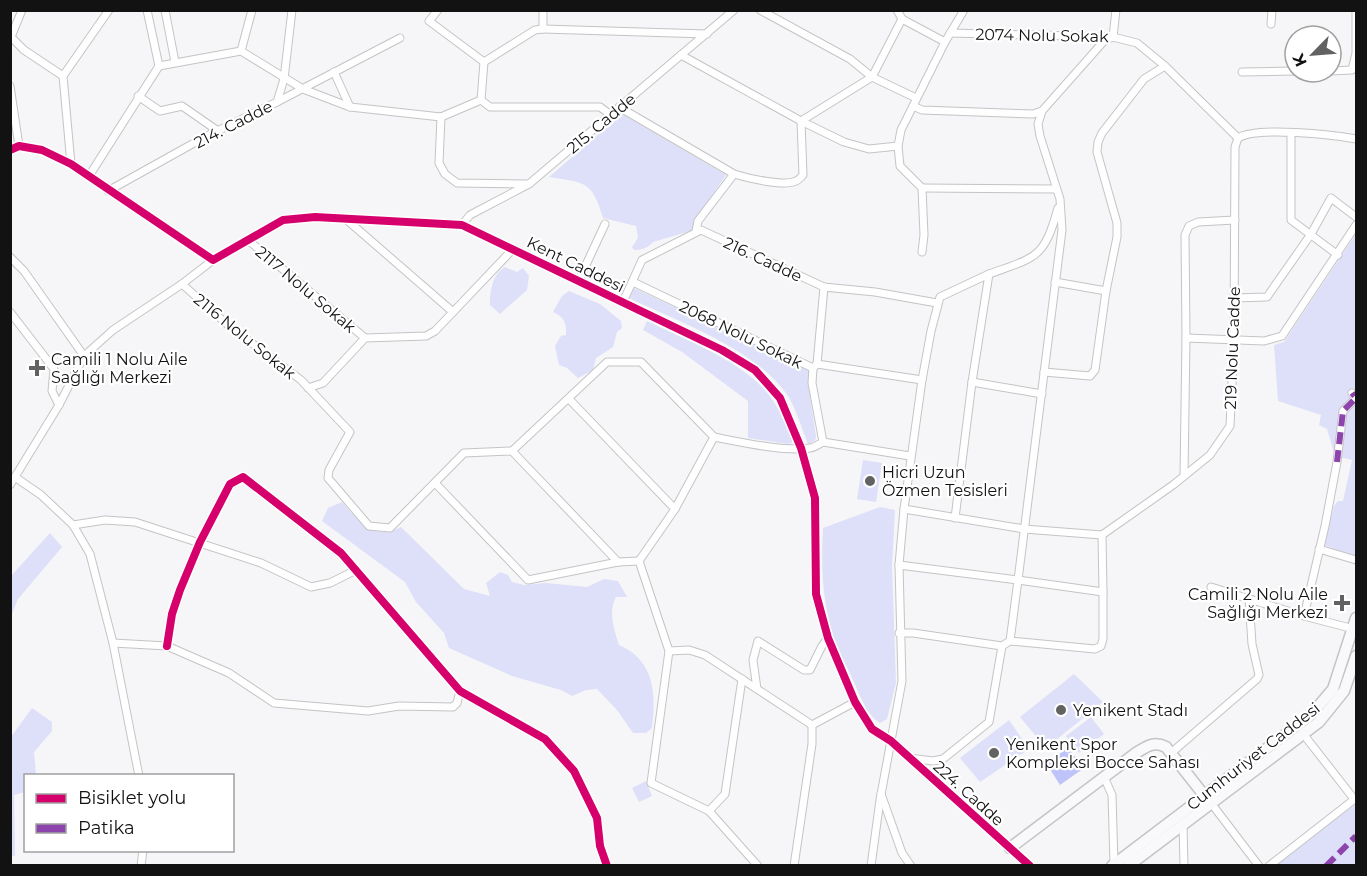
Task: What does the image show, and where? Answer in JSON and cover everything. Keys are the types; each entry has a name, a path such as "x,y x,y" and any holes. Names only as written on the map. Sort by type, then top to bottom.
{"street":[{"path":"22,10 10,37 24,50 63,76"},
{"path":"70,164 63,76 109,10"},
{"path":"147,10 159,66"},
{"path":"165,10 175,62"},
{"path":"241,51 252,10"},
{"name":"214. Cadde","path":"108,191 218,131 277,102 284,79 292,10"},
{"path":"438,10 429,21 484,62"},
{"path":"543,10 543,29"},
{"name":"215. Cadde","path":"462,225 470,215 528,184 734,10"},
{"path":"760,10 850,59 873,77 916,98"},
{"path":"897,10 902,19 945,42"},
{"path":"922,252 924,234 922,188 900,166 898,146 901,130 912,106 964,10"},
{"path":"1010,641 1062,230 1060,199 1038,124 1042,111 1104,41 1113,37 1116,10"},
{"path":"1271,24 1272,10"},
{"path":"1343,70 1352,70 1356,53 1356,10"},
{"path":"801,121 873,77 902,19"},
{"path":"484,62 535,30 707,34"},
{"name":"2074 Nolu Sokak","path":"950,33 1113,37 1137,42 1165,66 1238,138"},
{"path":"277,102 400,38"},
{"path":"89,176 159,66 175,62 241,51 303,89 350,107 441,117 481,100"},
{"path":"681,55 844,142 869,149 898,146"},
{"path":"481,100 484,62"},
{"path":"1044,372 1090,376 1095,370 1106,291 1117,237 1116,223 1097,152 1098,142 1102,133 1144,79 1165,66"},
{"path":"1242,72 1283,71"},
{"path":"334,72 350,107"},
{"path":"10,86 14,149 42,150 70,164 213,260"},
{"path":"138,96 160,111 182,106 218,131"},
{"path":"481,100 490,107 600,107 611,115"},
{"path":"912,106 922,110 1033,114 1042,111"},
{"path":"619,107 734,174 781,183 795,182 803,175 801,121"},
{"path":"441,117 439,163 445,174 457,183 528,184"},
{"path":"1238,138 1244,134 1291,134 1332,135 1356,139"},
{"path":"1291,134 1291,220 1338,255"},
{"name":"219 Nolu Cadde","path":"1102,535 1210,455 1230,426 1234,340 1235,147 1238,138"},
{"path":"623,302 642,260 696,231 698,221 734,174"},
{"path":"922,188 1056,189"},
{"path":"1234,298 1267,297 1311,234 1331,198 1356,217"},
{"path":"871,866 881,793 902,681 899,566 904,508 921,380 937,303 940,297 989,274 1029,259 1043,248 1060,199"},
{"name":"Kent Caddesi","path":"84,356 113,330 182,284 213,260 283,220 315,217 462,225 513,249 723,350 755,370 780,398 801,448 815,498 816,594 828,638 855,702 872,729 891,741"},
{"path":"347,220 453,312"},
{"path":"1184,476 1185,235 1189,226 1198,222 1235,220"},
{"path":"578,282 605,224"},
{"path":"1186,338 1264,342 1282,336 1356,225"},
{"name":"216. Cadde","path":"696,231 701,230 824,287 895,295 937,303"},
{"name":"2117 Nolu Sokak","path":"248,240 364,338"},
{"path":"308,387 323,383 364,338 426,336 435,331 513,249"},
{"path":"10,257 24,271 84,356 59,405 10,485"},
{"path":"955,518 972,382 989,274"},
{"name":"2068 Nolu Sokak","path":"633,282 815,366 921,380"},
{"path":"1055,282 1106,291"},
{"name":"2116 Nolu Sokak","path":"182,284 229,326 308,387 350,432 329,470 328,478 369,526 390,528 435,483"},
{"path":"823,442 812,383 824,287"},
{"path":"10,312 48,358 54,369 52,391 59,405"},
{"path":"639,561 618,562 528,580 435,483 464,453 512,451 607,362 641,362 714,437 768,446 801,448 812,448 823,442 910,456"},
{"path":"972,382 1042,394"},
{"path":"1342,411 1356,398 1352,393"},
{"path":"569,399 675,509"},
{"path":"1304,616 1337,462 1341,403"},
{"path":"639,561 675,509 714,437"},
{"path":"512,451 618,562"},
{"path":"15,477 41,495 74,525 90,554 113,643 139,774"},
{"path":"166,646 172,614 200,542 230,484 243,477 340,553 460,691 545,739 574,771 597,818 600,846 608,866"},
{"path":"899,633 1002,646 1010,641 1095,649 1101,646 1103,639 1102,535 1024,530 904,508"},
{"path":"74,525 105,520 135,522 261,563 311,587 330,583 356,570"},
{"path":"1319,549 1356,560"},
{"path":"639,561 669,651 651,783 709,811 758,866"},
{"path":"899,566 1103,592"},
{"path":"1211,587 1304,616 1356,626"},
{"path":"1171,753 1257,679 1259,675 1252,644 1249,598"},
{"name":"Cumhuriyet Caddesi","path":"1128,866 1183,824 1207,799 1320,705 1333,689 1356,626"},
{"path":"757,689 753,660 758,641 804,670 810,670 828,638"},
{"path":"113,643 166,646 229,673 274,703 368,711 399,706 453,707 457,703 460,691"},
{"path":"909,758 933,761 943,759 989,722 1002,646"},
{"path":"669,651 689,650 705,655 812,725"},
{"name":"Cumhuriyet Caddesi","path":"1113,865 1304,735 1330,710 1344,691 1356,656"},
{"path":"709,811 724,794 742,679"},
{"path":"812,725 855,702"},
{"path":"794,866 812,744 812,725"},
{"path":"1269,866 1355,799 1304,735"},
{"name":"224. Cadde","path":"891,741 1030,866"},
{"path":"1010,848 1151,744 1160,744 1171,753 1259,866"},
{"path":"1104,777 1112,795 1113,865"},
{"path":"881,793 902,853 911,866"},
{"path":"1183,824 1184,866"}],"shaded area":[{"path":"622,114 726,175 695,220 694,230 653,242 640,250 634,250 632,247 638,238 636,226 603,218 595,196 585,186 549,177"},
{"path":"1356,234 1356,557 1324,545 1334,506 1338,501 1343,501 1352,460 1335,456 1327,429 1319,425 1321,415 1278,401 1274,345 1284,342"},
{"path":"505,267 517,272 523,268 529,276 527,290 500,314 490,305 491,295 497,274"},
{"path":"634,288 809,370 808,382 815,441 808,444 789,398 772,377 735,349 629,298"},
{"path":"569,291 600,304 621,321 622,328 617,332 613,347 596,358 593,370 578,378 567,368 559,365 555,346 561,336 566,335 566,331 564,320 553,312 562,296"},
{"path":"647,321 712,352 758,383 779,411 792,443 748,438 748,401 682,352 643,330"},
{"name":"Hicri Uzun Özmen Tesisleri","path":"863,460 882,463 876,502 857,499"},
{"path":"342,502 361,522 374,531 391,531 401,527 464,589 490,596 486,583 500,572 508,575 512,582 524,585 546,583 587,587 604,579 618,581 627,597 616,597 612,609 614,627 619,645 640,660 650,679 654,703 652,728 646,733 633,733 617,710 597,689 586,690 572,696 561,690 512,676 449,648 444,633 416,602 405,582 322,521 328,508"},
{"path":"880,507 895,510 892,566 896,683 887,719 880,723 864,704 834,638 823,584 822,556 823,528"},
{"path":"50,533 62,547 18,599 11,616 11,576"},
{"name":"Yenikent Stadı","path":"1074,674 1103,702 1046,748 1020,717"},
{"path":"32,708 52,722 52,731 34,752 36,774 24,774 24,792 14,795 15,856 10,855 11,737"},
{"path":"1091,717 1104,734 1079,753 1066,736"},
{"name":"Yenikent Spor Kompleksi Bocce Sahası","path":"1009,720 1029,749 980,782 960,758"},
{"path":"646,781 652,796 639,802 632,788"},
{"path":"1356,804 1356,865 1274,865"}],"water":[{"path":"1068,748 1084,768 1060,785 1046,763"}],"marked path":[{"path":"1337,462 1343,411 1356,398 1352,393"},
{"path":"1326,866 1356,836"}],"cycle path":[{"path":"10,150 19,146 42,150 71,164 213,260 283,220 315,217 462,225 722,350 755,370 780,398 801,448 815,498 816,594 828,638 855,702 872,729 891,741 1030,866"},
{"path":"167,646 172,614 200,542 230,484 243,477 341,553 460,691 545,739 574,771 597,818 600,846 607,866"}],"place":[{"name":"Camili 1 Nolu Aile Sağlığı Merkezi","path":"37,368"},
{"name":"Hicri Uzun Özmen Tesisleri","path":"870,481"},
{"name":"Camili 2 Nolu Aile Sağlığı Merkezi","path":"1342,603"},
{"name":"Yenikent Stadı","path":"1061,710"},
{"name":"Yenikent Spor Kompleksi Bocce Sahası","path":"994,753"}]}
